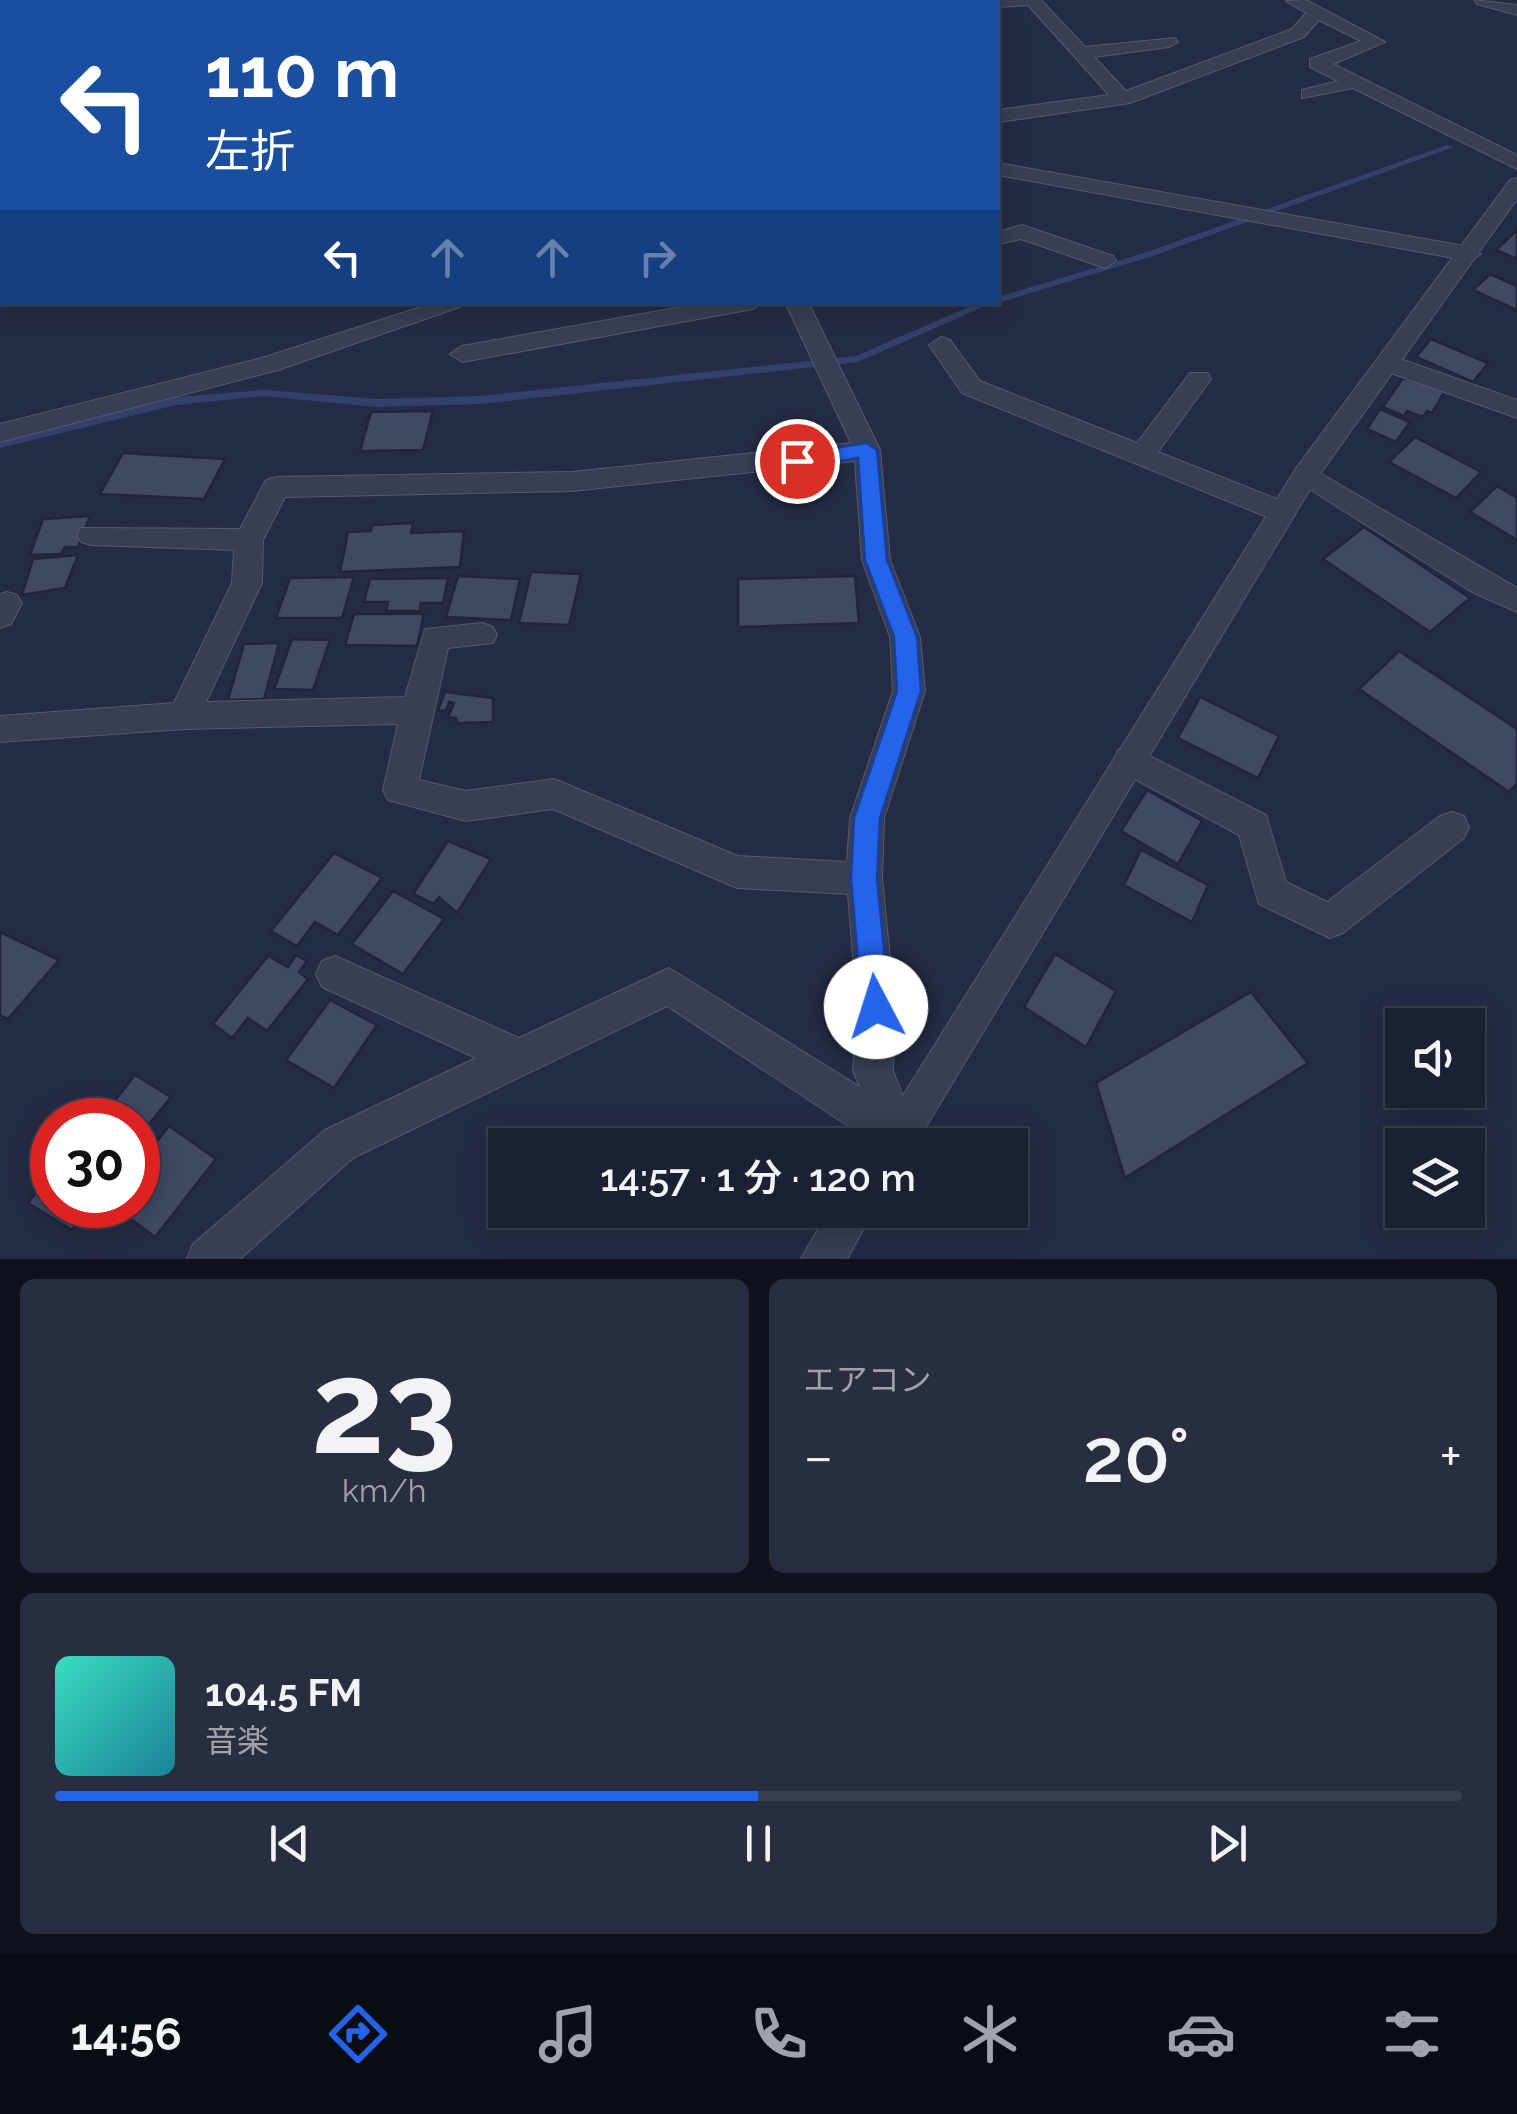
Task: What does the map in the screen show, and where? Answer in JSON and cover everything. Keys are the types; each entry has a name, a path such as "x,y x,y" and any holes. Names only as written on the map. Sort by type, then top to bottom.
{"street":[{"path":"1000,2 1032,0 1123,99"},
{"path":"1483,0 1517,10"},
{"path":"1294,1 1376,42 1316,63 1517,164"},
{"path":"1000,116 1123,99 1298,33 1317,12"},
{"path":"1080,53 1169,42"},
{"path":"1309,94 1352,83"},
{"path":"1000,169 1470,254"},
{"path":"902,1128 1306,474 1470,254 1517,184"},
{"path":"1000,238 1022,232 1105,261"},
{"path":"0,433 269,364 455,305"},
{"path":"462,354 736,305"},
{"path":"797,305 867,450 876,560 905,637 909,691 867,818 864,879 876,1007 873,1072 891,1128"},
{"path":"941,345 970,386 1282,512"},
{"path":"1389,364 1517,409"},
{"path":"1142,455 1199,378"},
{"path":"184,716 248,582 249,540 276,486 422,489 727,472 867,450"},
{"path":"1306,474 1482,584 1517,601"},
{"path":"91,535 249,540"},
{"path":"482,635 436,637 400,790 466,806 554,794 737,872 864,879"},
{"path":"0,730 184,716 417,710"},
{"path":"1130,760 1254,826 1271,892 1330,921 1452,828"},
{"path":"335,974 520,1058"},
{"path":"208,1259 340,1144 669,986 877,1128"}],"building":[{"path":"1517,230 1517,259 1496,250"},
{"path":"1490,274 1517,286 1517,310 1473,290"},
{"path":"1431,339 1488,363 1473,382 1416,357"},
{"path":"1403,378 1446,389 1432,413 1427,411 1423,417 1407,411 1404,416 1383,407"},
{"path":"1380,409 1410,422 1396,442 1367,429"},
{"path":"433,411 423,450 360,451 371,412"},
{"path":"1415,437 1481,472 1456,498 1389,462"},
{"path":"123,453 225,459 204,499 100,494"},
{"path":"1497,486 1517,498 1517,540 1470,512"},
{"path":"90,516 78,547 65,547 61,554 30,555 43,519"},
{"path":"413,523 411,533 464,531 460,567 340,572 348,532 371,531 372,525"},
{"path":"1364,527 1470,598 1430,632 1323,559"},
{"path":"78,555 65,588 22,595 33,559"},
{"path":"531,572 581,574 569,625 519,623"},
{"path":"458,576 520,579 511,620 446,617"},
{"path":"855,576 859,623 738,627 738,579"},
{"path":"354,577 342,618 276,618 290,578"},
{"path":"448,578 443,603 421,603 420,611 386,611 388,602 364,602 370,579"},
{"path":"354,614 424,614 417,646 345,645"},
{"path":"292,639 330,640 313,690 274,689"},
{"path":"279,643 264,699 228,700 244,644"},
{"path":"1399,651 1517,729 1517,783 1509,792 1359,689"},
{"path":"445,692 493,698 493,722 457,723 456,718 448,717 454,703 449,702 446,711 438,710"},
{"path":"1200,697 1279,736 1258,778 1178,738"},
{"path":"1147,790 1202,821 1178,864 1121,831"},
{"path":"448,841 491,859 457,913 439,897 434,904 413,894"},
{"path":"1141,850 1208,885 1192,922 1124,885"},
{"path":"334,853 382,878 338,935 315,922 297,946 271,931"},
{"path":"393,891 444,919 403,974 352,944"},
{"path":"0,932 59,960 8,1019 0,1015"},
{"path":"1055,954 1116,991 1086,1047 1024,1007"},
{"path":"296,955 307,961 299,972 308,979 267,1031 248,1018 232,1038 213,1024 268,956 288,967"},
{"path":"1251,992 1308,1063 1125,1178 1096,1083"},
{"path":"330,1000 377,1025 334,1088 286,1060"},
{"path":"135,1075 171,1097 160,1111 160,1098 117,1098"},
{"path":"169,1126 216,1159 155,1237 143,1228 160,1228 160,1137"}],"waterway":[{"path":"1000,299 1147,255 1450,147"},
{"path":"0,444 176,401 264,393 377,403 480,400 858,359 982,305"}],"route":[{"path":"797,461 867,450 876,560 905,637 909,691 867,818 864,879 876,1007"}]}
